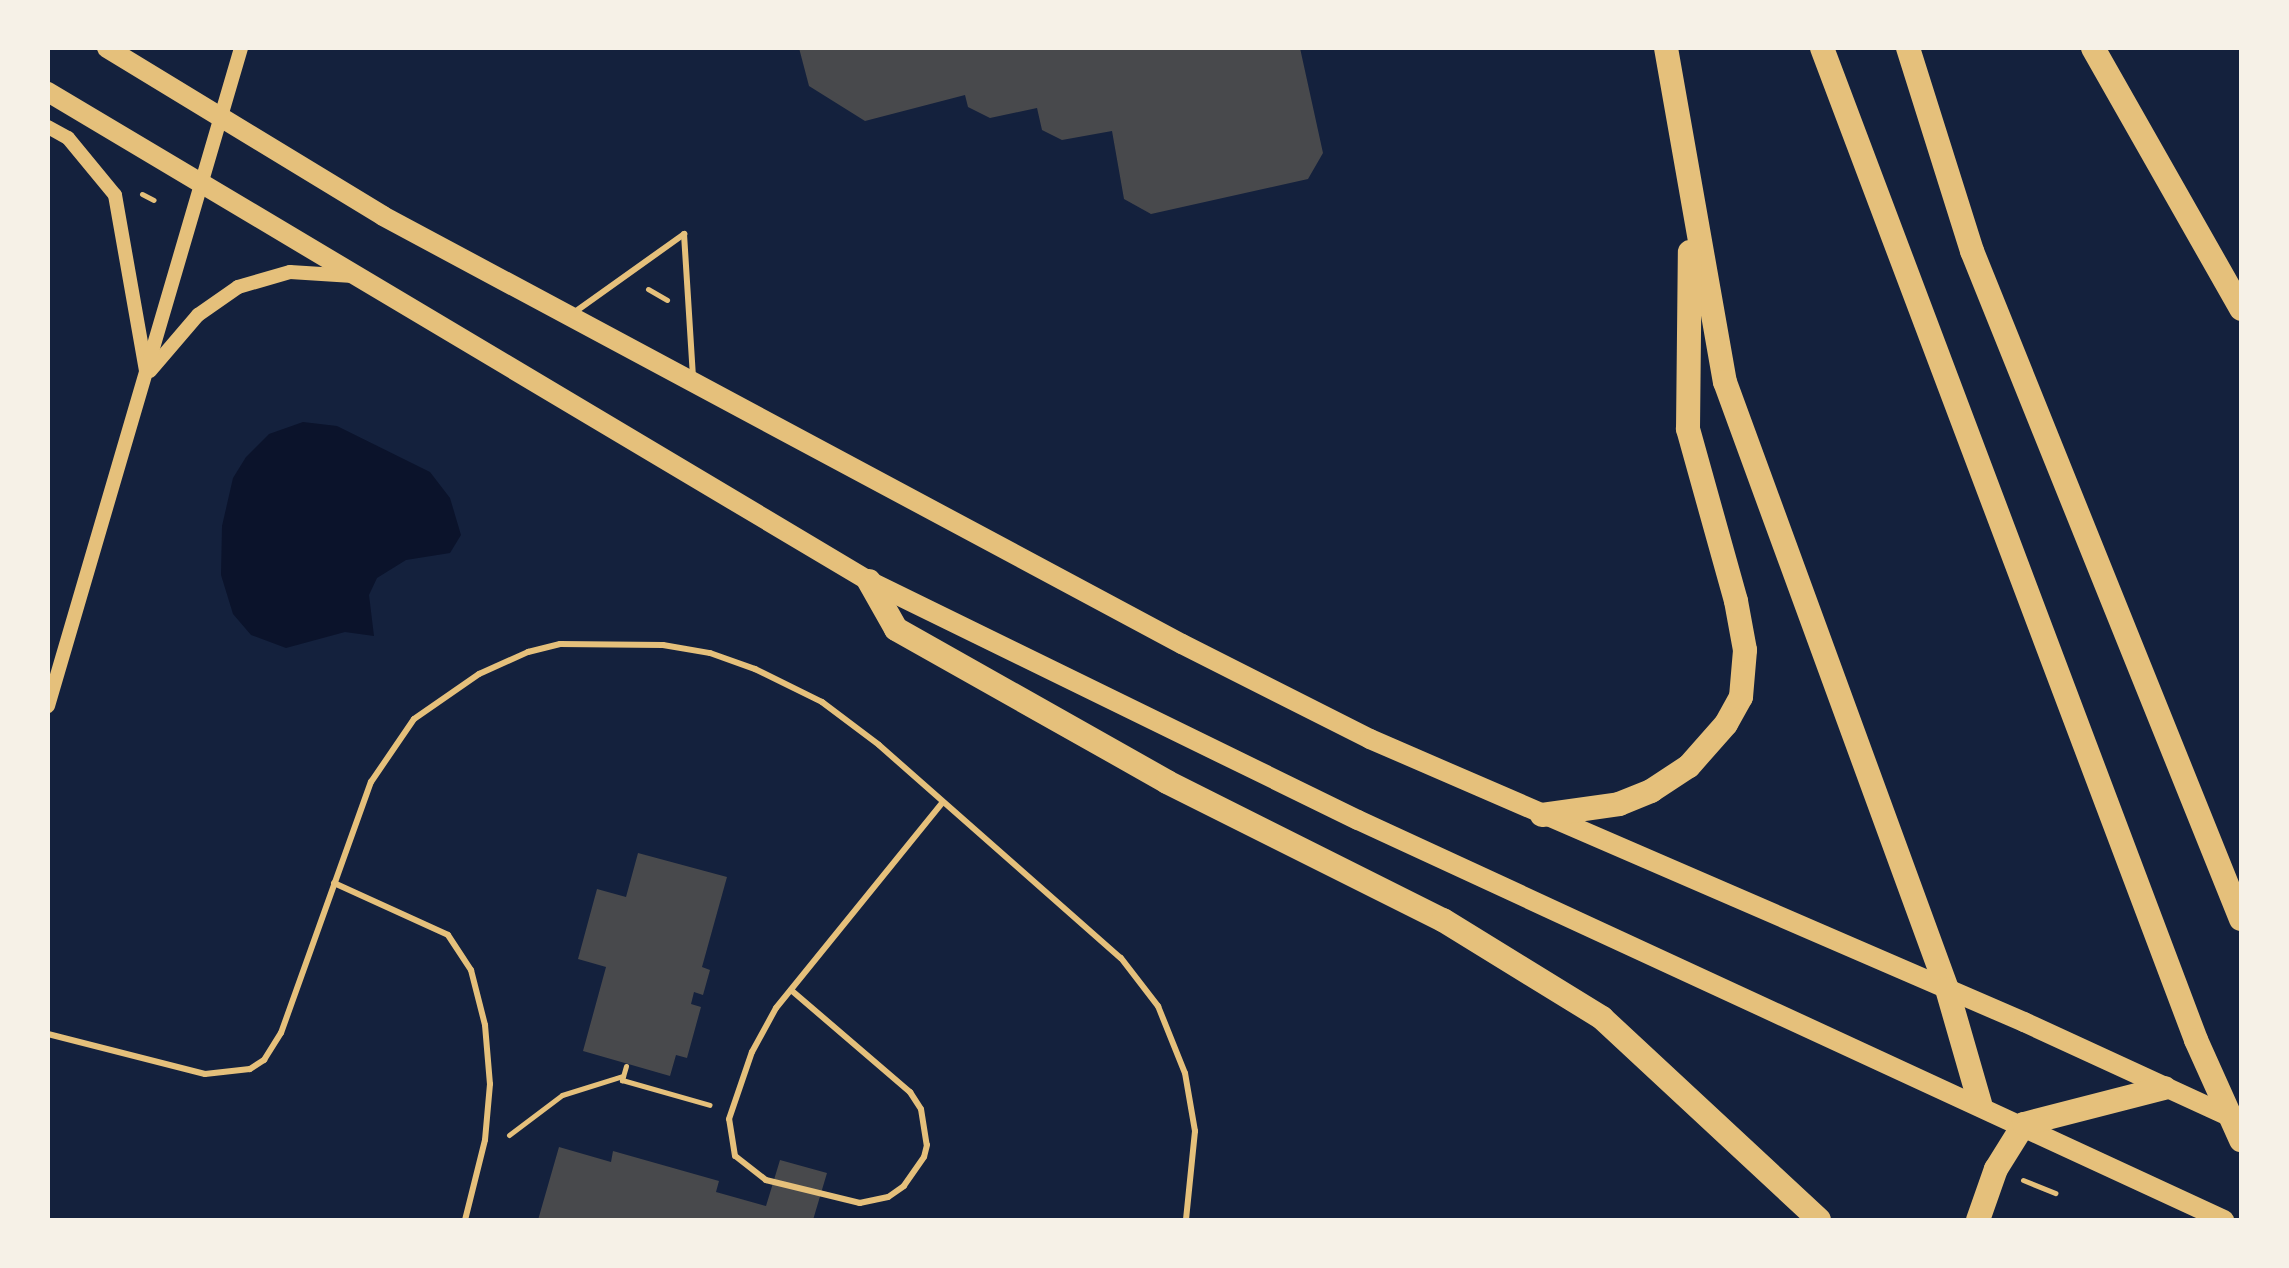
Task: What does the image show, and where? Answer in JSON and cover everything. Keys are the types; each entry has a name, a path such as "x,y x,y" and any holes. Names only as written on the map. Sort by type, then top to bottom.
{"highway":[{"path":"1666,48 1725,382 1947,989 1980,1103"},
{"path":"1822,48 2196,1040 2241,1140"},
{"path":"1908,48 1972,251 2241,919"},
{"path":"2093,48 2241,309"},
{"path":"1542,815 1619,804 1651,791 1689,766 1726,724 1741,697 1745,650 1736,601 1688,429 1691,194"},
{"path":"869,581 896,629 1167,782 1443,920 1602,1018 1819,1220"},
{"path":"1978,1220 1996,1169 2024,1124 2164,1088"}],"main road":[{"path":"107,48 383,216 572,314 1182,644 1370,739 1947,989 2241,1121"},
{"path":"48,92 204,182 869,581 1358,820 1980,1103 2224,1220"}],"street":[{"path":"48,706 241,48"},
{"path":"48,127 68,138 115,195 147,374"},
{"path":"147,374 198,315 238,287 290,272 357,276"}],"lane":[{"path":"572,314 684,234 693,380"},
{"path":"48,1034 205,1074 250,1069 264,1060 281,1033 371,782 414,719 479,674 560,644 663,645 710,653 755,669 822,702 943,802 1121,958 1158,1006 1174,1038 1194,1111 1186,1220"},
{"path":"791,990 917,1101 927,1135 924,1157 904,1186 888,1197 868,1202 840,1200 751,1172 730,1146 731,1111 763,1027 791,990 943,802"},
{"path":"334,883 448,935 467,961 482,1011 490,1071 481,1163 465,1220"}],"path":[{"path":"640,284 678,306"},
{"path":"623,1076 626,1066"},
{"path":"481,1163 548,1103 623,1076 731,1111"}],"water":[{"path":"303,422 337,426 430,472 450,498 461,535 450,553 406,560 377,578 369,595 374,636 345,632 286,648 251,635 233,614 221,575 222,526 233,478 246,457 269,434"}],"building":[{"path":"799,48 1300,48 1323,153 1308,179 1151,214 1124,199 1112,131 1062,140 1042,130 1037,108 990,118 968,107 965,95 865,121 809,86"},
{"path":"638,853 727,877 702,967 710,970 703,995 694,992 691,1004 701,1007 687,1058 676,1055 670,1076 583,1051 606,967 578,959 597,889 626,897"},
{"path":"559,1147 611,1162 613,1151 719,1181 716,1192 766,1206 780,1160 827,1173 813,1220 538,1220"}]}
